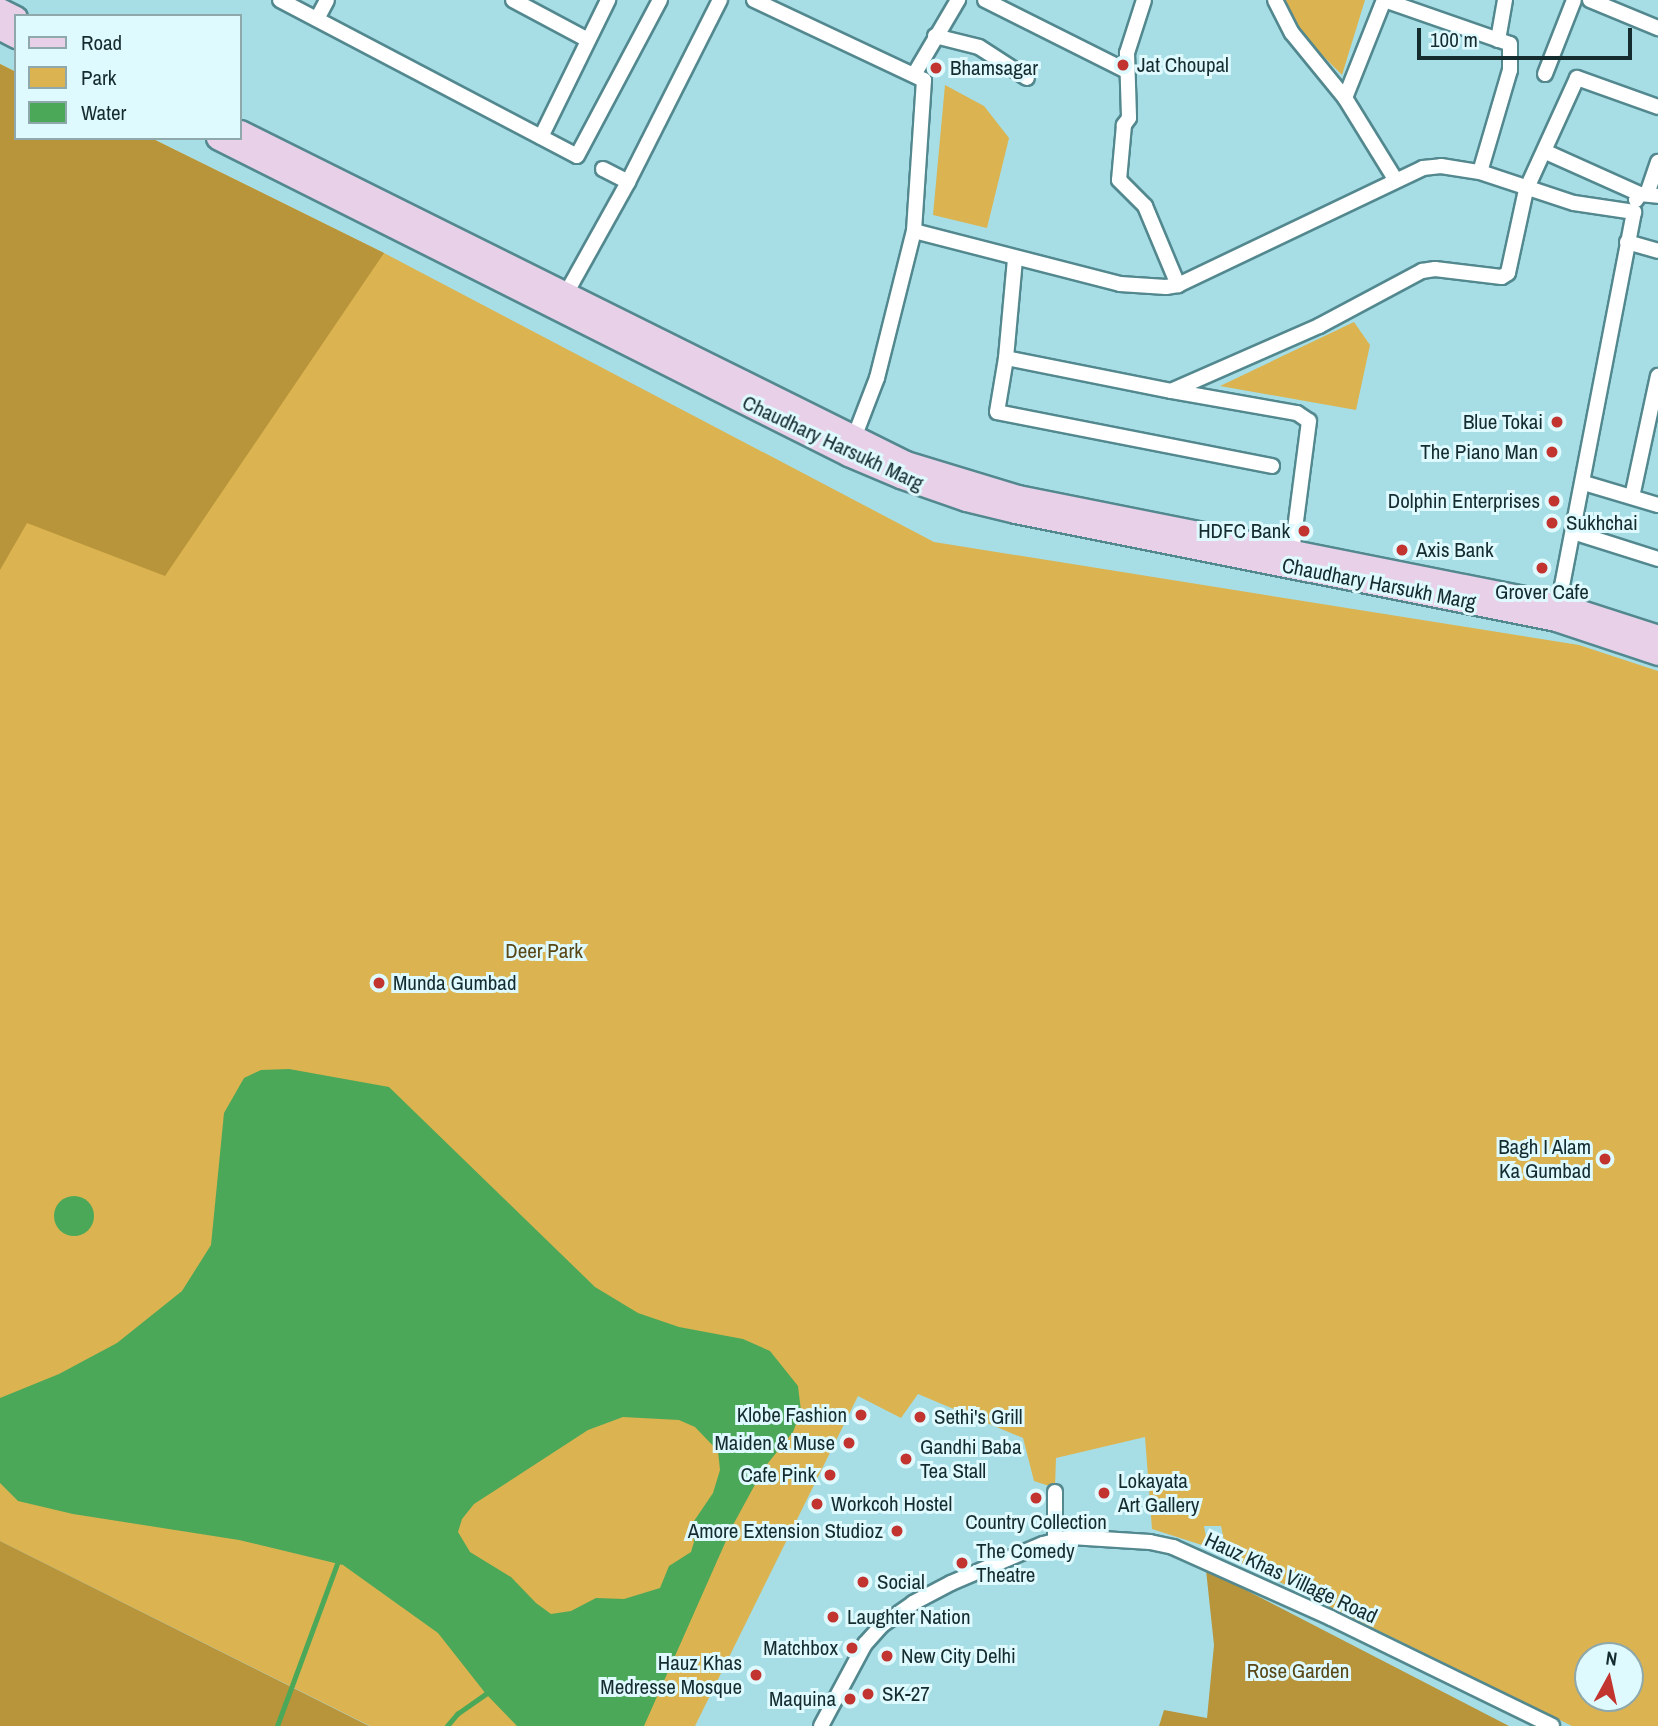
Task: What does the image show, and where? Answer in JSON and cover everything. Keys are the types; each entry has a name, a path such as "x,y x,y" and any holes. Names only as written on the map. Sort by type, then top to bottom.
{"street":[{"path":"280,0 578,156 660,0"},
{"path":"317,19 327,0"},
{"path":"513,0 588,40"},
{"path":"541,137 608,0"},
{"path":"561,302 628,182 720,0"},
{"path":"754,0 915,73 926,85 914,231 877,378 851,447"},
{"path":"915,73 934,36 958,0"},
{"path":"985,0 1127,71"},
{"path":"1144,0 1127,52 1129,118 1124,125 1119,180 1145,206 1178,285"},
{"path":"1275,0 1292,33 1345,98 1395,179"},
{"path":"1345,98 1384,0 1510,44 1510,70 1480,172"},
{"path":"1497,40 1505,0"},
{"path":"1545,74 1573,0"},
{"path":"1590,0 1658,28"},
{"path":"934,36 979,47 1027,78"},
{"path":"1171,391 1320,326 1422,271 1435,269 1498,278 1505,276 1526,190 1546,152 1577,78 1658,107"},
{"name":"Chaudhary Harsukh Marg","path":"242,132 561,302 851,447 971,484 1291,559 1558,612 1658,636"},
{"name":"Chaudhary Harsukh Marg","path":"222,140 368,199"},
{"path":"1546,152 1648,194"},
{"path":"1648,194 1658,162"},
{"path":"914,231 1120,284 1155,288 1178,285 1395,179 1423,168 1441,166 1480,172 1526,190 1574,203 1634,212"},
{"path":"603,169 628,182"},
{"path":"1558,612 1636,197 1648,194"},
{"path":"1627,242 1658,251"},
{"path":"1015,259 1006,358 997,412 1272,467"},
{"path":"1006,358 1297,414 1309,421 1291,559"},
{"path":"1632,497 1658,376"},
{"path":"1584,483 1658,505"},
{"path":"1573,531 1658,559"},
{"name":"Chaudhary Harsukh Marg","path":"1558,612 1658,654"},
{"path":"1055,1492 1055,1541"},
{"name":"Hauz Khas Village Road","path":"821,1726 864,1644 882,1625 913,1603 951,1583 1071,1537 1150,1542 1173,1547 1331,1618 1552,1726"}],"green space":[{"path":"1283,0 1365,0 1342,75 1299,32"},
{"name":"Deer Park","path":"0,64 14,71 14,140 155,140 384,253 934,542 1579,645 1658,671 1658,1726 1572,1726 1227,1556 1221,1526 1204,1526 1208,1547 1152,1529 1145,1437 1056,1458 1055,1488 1034,1481 1023,1438 918,1394 901,1418 858,1396 695,1726 370,1726 0,1541"},
{"path":"0,64 14,71 14,140 155,140 384,253 165,576 27,523 0,570"},
{"path":"945,85 984,106 1009,138 987,228 933,215"},
{"path":"1354,322 1370,345 1356,410 1220,386"},
{"path":"0,1541 369,1726 0,1726"},
{"name":"Rose Garden","path":"1206,1570 1509,1726 1159,1726 1164,1710 1207,1718 1214,1645"}],"water":[{"path":"289,1069 389,1087 595,1287 638,1313 679,1327 743,1339 770,1351 798,1386 801,1411 793,1432 764,1468 733,1525 644,1726 517,1726 486,1694 438,1633 343,1565 239,1540 73,1514 18,1501 0,1483 0,1398 59,1374 117,1343 182,1291 211,1245 224,1113 244,1078 261,1070","holes":["623,1417 679,1420 695,1427 718,1451 720,1470 713,1493 692,1524 694,1542 691,1552 669,1566 660,1588 624,1599 596,1598 571,1611 551,1614 536,1603 511,1577 470,1552 458,1532 462,1519 474,1504 588,1430"]},
{"path":"74,1196 88,1202 94,1216 88,1230 74,1236 60,1230 54,1216 60,1202"}],"waterway":[{"path":"277,1726 337,1564"},
{"path":"447,1726 457,1714 486,1694"}],"place":[{"name":"Jat Choupal","path":"1123,65"},
{"name":"Bhamsagar","path":"936,68"},
{"name":"Blue Tokai","path":"1557,422"},
{"name":"The Piano Man","path":"1552,452"},
{"name":"Dolphin Enterprises","path":"1554,501"},
{"name":"Sukhchai","path":"1552,523"},
{"name":"HDFC Bank","path":"1304,531"},
{"name":"Axis Bank","path":"1402,550"},
{"name":"Grover Cafe","path":"1542,568"},
{"name":"Munda Gumbad","path":"379,983"},
{"name":"Bagh I Alam Ka Gumbad","path":"1605,1159"},
{"name":"Klobe Fashion","path":"861,1415"},
{"name":"Sethi's Grill","path":"920,1417"},
{"name":"Maiden & Muse","path":"849,1443"},
{"name":"Gandhi Baba Tea Stall","path":"906,1459"},
{"name":"Cafe Pink","path":"830,1475"},
{"name":"Lokayata Art Gallery","path":"1104,1493"},
{"name":"Country Collection","path":"1036,1498"},
{"name":"Workcoh Hostel","path":"817,1504"},
{"name":"Amore Extension Studioz","path":"897,1531"},
{"name":"The Comedy Theatre","path":"962,1563"},
{"name":"Social","path":"863,1582"},
{"name":"Laughter Nation","path":"833,1617"},
{"name":"Matchbox","path":"852,1648"},
{"name":"New City Delhi","path":"887,1656"},
{"name":"Hauz Khas Medresse Mosque","path":"756,1675"},
{"name":"SK-27","path":"868,1694"},
{"name":"Maquina","path":"850,1699"}]}
